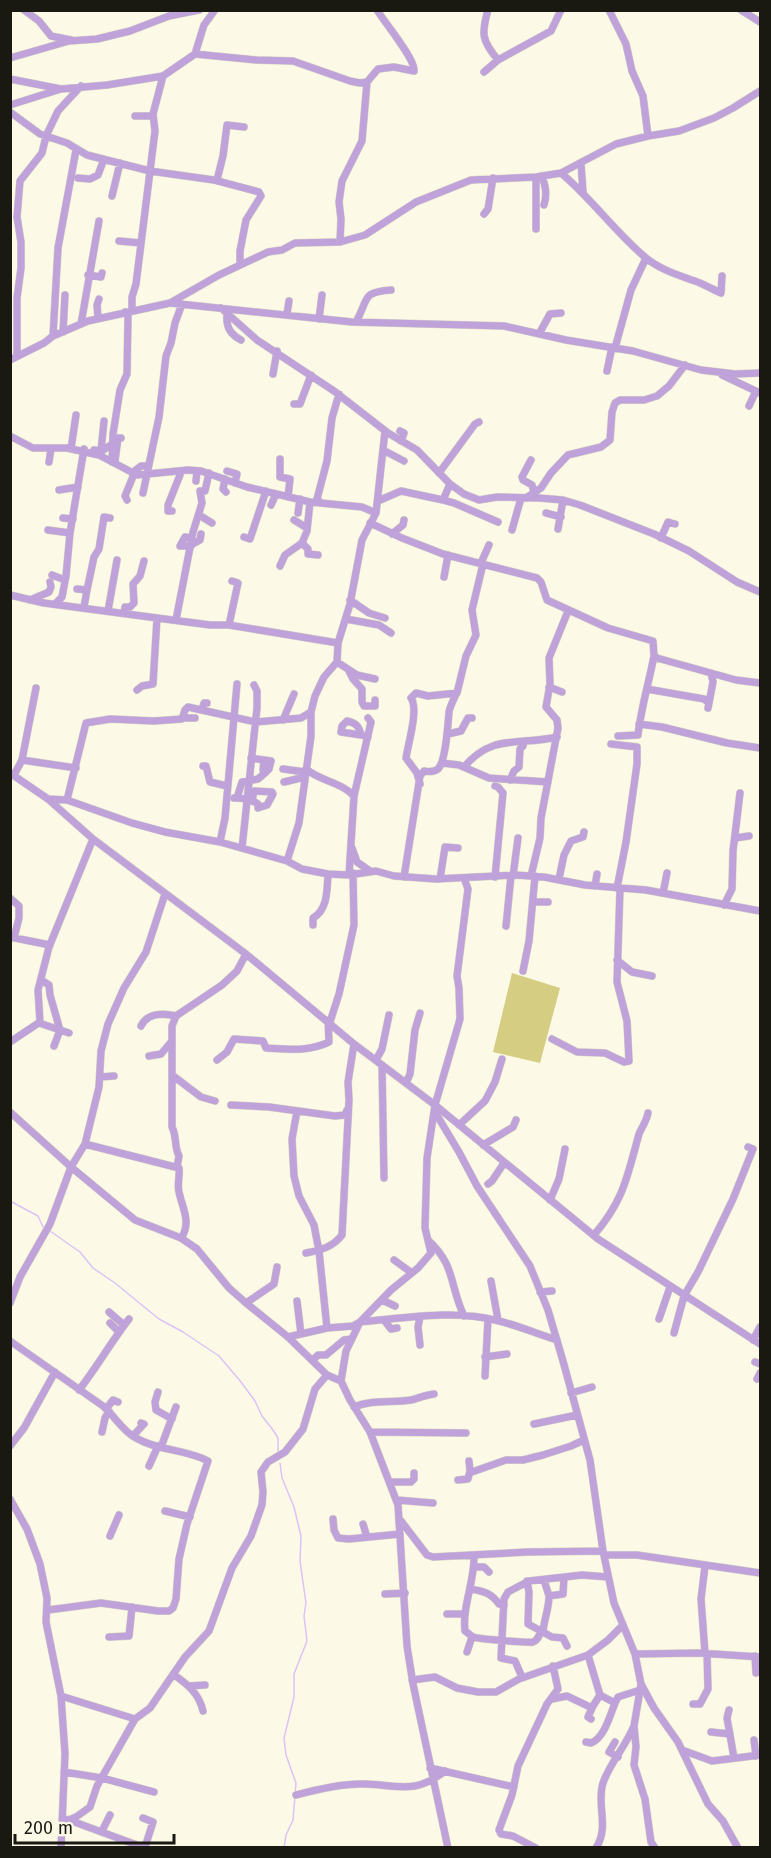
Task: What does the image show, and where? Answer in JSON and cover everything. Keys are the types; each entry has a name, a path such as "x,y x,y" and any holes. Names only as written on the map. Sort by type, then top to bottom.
{"street":[{"path":"24,10 39,21 51,36 73,40 97,39 169,16 200,10"},
{"path":"10,105 61,89 107,85 163,76 195,54 204,25 215,10"},
{"path":"340,242 339,202 342,182 362,141 367,82 378,69 394,67 409,72 415,69 407,52 391,33 377,10"},
{"path":"488,10 484,25 484,42 498,60"},
{"path":"484,72 498,60 551,31 561,10"},
{"path":"609,10 626,44 632,71 643,96 648,136"},
{"path":"741,10 757,20"},
{"path":"756,10 757,20"},
{"path":"10,58 73,40"},
{"path":"195,54 293,62 350,81 367,82"},
{"path":"113,463 112,444 120,390 127,374 128,316 136,284 155,131 153,116 163,76"},
{"path":"10,79 61,89"},
{"path":"81,86 58,111 46,136 42,153 20,181 17,217 21,242 21,268 14,358 53,336 98,318 170,303 356,322 420,325 491,324 633,351 684,366 716,372 760,373"},
{"path":"170,303 268,252 282,250 295,243 340,242 365,235 416,202 471,180 539,177 561,173 616,144 679,131 714,118 760,91"},
{"path":"10,112 40,134 67,143 76,150 150,171 217,180 261,194 246,220 240,251 240,265"},
{"path":"135,116 153,116"},
{"path":"217,180 227,125 244,127"},
{"path":"53,336 58,248 76,150"},
{"path":"78,178 90,179 98,175 104,159"},
{"path":"112,196 120,163"},
{"path":"581,164 583,192"},
{"path":"561,173 583,192 646,258 673,274 702,283 721,293 722,276"},
{"path":"539,177 545,192 544,205"},
{"path":"536,229 539,177"},
{"path":"484,214 488,209 493,178"},
{"path":"81,324 99,221"},
{"path":"119,241 141,243"},
{"path":"607,371 631,290 646,258"},
{"path":"88,276 101,277 102,273"},
{"path":"356,322 368,296 373,291 391,290"},
{"path":"63,332 65,295"},
{"path":"319,319 322,295"},
{"path":"98,318 99,299"},
{"path":"287,314 289,301"},
{"path":"143,494 159,417 166,356 182,304"},
{"path":"221,308 257,340 277,351 339,394 386,431 417,450 450,484 479,500 497,496 563,500 620,519 661,537 689,551 737,582 760,592"},
{"path":"539,334 550,314 561,313"},
{"path":"227,315 226,324 231,334 241,340"},
{"path":"273,374 277,351"},
{"path":"512,530 524,498 541,488 568,455 601,447 610,440 615,403 620,400 644,400 657,396 669,386 684,366"},
{"path":"716,372 758,392 749,406"},
{"path":"294,404 300,404 311,375"},
{"path":"321,503 317,500 327,461 332,418 339,394"},
{"path":"71,449 76,415"},
{"path":"100,452 104,421"},
{"path":"439,473 475,424 479,422"},
{"path":"400,430 405,433 401,441"},
{"path":"286,861 299,823 311,735 311,712 315,696 324,677 337,662 338,642 351,600 358,553 376,513 386,431"},
{"path":"10,436 33,448 100,452 112,444"},
{"path":"113,463 118,438 121,438"},
{"path":"50,462 51,449"},
{"path":"383,450 404,460"},
{"path":"30,600 49,592 57,581 73,519 82,451"},
{"path":"100,452 113,463 133,473 146,475 197,471 310,502 356,506 376,513"},
{"path":"280,459 280,477 290,479 288,496"},
{"path":"531,460 522,477 532,485 534,492"},
{"path":"127,500 124,496 133,473 141,466 148,466"},
{"path":"196,481 197,471"},
{"path":"227,471 237,474 236,483"},
{"path":"179,473 181,487"},
{"path":"172,511 168,511 168,505 179,473"},
{"path":"176,620 191,543 199,515 200,491 205,491 209,473"},
{"path":"225,479 223,489 226,492"},
{"path":"443,501 450,484"},
{"path":"60,490 78,487"},
{"path":"244,537 250,539 266,491"},
{"path":"378,501 401,491 454,503 498,522"},
{"path":"271,506 276,494"},
{"path":"300,499 296,517 307,528"},
{"path":"558,529 563,500"},
{"path":"280,566 285,555 302,543 307,528 310,502"},
{"path":"546,513 561,517"},
{"path":"199,515 212,523"},
{"path":"84,607 94,557 99,549 104,517 110,518"},
{"path":"63,518 73,519"},
{"path":"392,534 403,525 404,520"},
{"path":"661,537 668,522 675,524"},
{"path":"370,523 392,534 448,555 537,578 541,582 544,598 547,600 608,628 653,641 654,656 642,703 638,735 618,736"},
{"path":"48,531 70,533"},
{"path":"191,543 200,540 201,534"},
{"path":"302,543 308,549 308,554 318,555"},
{"path":"404,877 420,776 424,771 431,772 437,769 441,763 448,734 449,711 457,693 466,656 476,634 472,612 482,564 489,545"},
{"path":"444,578 448,555"},
{"path":"108,611 117,560"},
{"path":"124,614 125,607 130,607 134,603 133,584 140,576 144,561"},
{"path":"90,574 100,571"},
{"path":"54,604 62,597 57,581"},
{"path":"229,625 238,583 232,581"},
{"path":"77,589 89,588"},
{"path":"49,592 54,604"},
{"path":"10,596 124,614 210,625 229,625 338,642"},
{"path":"351,600 369,613 385,618"},
{"path":"523,972 529,941 533,876 541,818 557,737 557,720 546,706 549,687 549,658 568,610"},
{"path":"137,690 141,686 153,684 157,618"},
{"path":"346,619 379,625 391,633"},
{"path":"654,656 736,680 760,683"},
{"path":"337,662 357,675 375,679"},
{"path":"350,670 353,680 362,689 364,706 375,706 375,700"},
{"path":"647,689 704,699 708,705 713,682 711,673"},
{"path":"220,842 225,818 237,684"},
{"path":"242,848 256,722 257,691 254,685"},
{"path":"549,687 562,692"},
{"path":"36,688 22,760 12,774 48,799 93,839 246,954 354,1044 459,1125 594,1235 760,1344"},
{"path":"420,784 417,773 406,758 413,718 414,702 411,698 416,693 428,696 457,693"},
{"path":"284,720 294,694"},
{"path":"183,718 186,708 205,706 234,717 256,722 301,718 311,712"},
{"path":"67,800 83,730 89,721 110,719 154,721 195,718"},
{"path":"217,1060 227,1052 234,1039 263,1041 266,1048 301,1050 329,1041 329,1021 339,994 354,925 351,874 354,796 365,736 371,722 368,718"},
{"path":"448,734 461,731 468,718 472,718"},
{"path":"639,724 760,748"},
{"path":"464,767 476,754 509,741 557,737"},
{"path":"510,780 514,771 519,768 520,749 524,741"},
{"path":"552,1039 577,1052 605,1053 624,1062 629,1060 627,1021 617,982 618,888 637,747 611,744"},
{"path":"249,800 236,798 240,784 258,779 267,772 263,770 264,760 251,758"},
{"path":"22,760 76,768"},
{"path":"441,763 464,767 489,778 548,782"},
{"path":"203,766 206,766 210,782 227,786"},
{"path":"283,770 305,772 346,789 354,796"},
{"path":"284,782 305,772"},
{"path":"495,786 503,793 495,877"},
{"path":"724,905 732,889 740,793"},
{"path":"48,799 67,800 132,823 220,842 286,861 302,869 328,874 370,871 404,877 440,879 533,876 663,893 760,911"},
{"path":"559,879 564,855 571,841 582,837 584,832"},
{"path":"735,838 750,836"},
{"path":"506,926 518,838"},
{"path":"39,1023 38,990 50,945 93,839"},
{"path":"352,845 361,843"},
{"path":"352,845 357,862 370,871"},
{"path":"440,879 445,847 458,848"},
{"path":"663,893 667,873"},
{"path":"312,925 313,918 322,911 324,906 328,874"},
{"path":"596,886 597,874"},
{"path":"288,1337 327,1328 353,1326 360,1322 431,1253 425,1228 427,1158 435,1108 460,1019 459,988 456,976 468,889 464,878"},
{"path":"10,1302 20,1277 50,1224 71,1167 85,1144 99,1086 101,1052 108,1024 124,988 146,952 165,894"},
{"path":"10,898 19,906 18,923 13,938 50,945"},
{"path":"533,902 548,902"},
{"path":"141,1026 147,1018 159,1014 173,1015 222,985 237,971 246,954"},
{"path":"617,960 632,972 652,976"},
{"path":"41,980 49,985 60,1030 54,1046"},
{"path":"406,1083 410,1074 414,1035 420,1013"},
{"path":"173,1015 172,1127 176,1133 179,1156 178,1191 186,1210 185,1234 182,1238"},
{"path":"384,1178 379,1063 389,1015"},
{"path":"39,1023 69,1033"},
{"path":"10,1042 39,1023"},
{"path":"149,1056 161,1054 174,1044"},
{"path":"306,1253 319,1251 335,1244 342,1236 348,1082 354,1044"},
{"path":"161,1054 171,1060"},
{"path":"459,1125 485,1101 495,1082 502,1059"},
{"path":"172,1075 201,1097 215,1101"},
{"path":"100,1077 114,1076"},
{"path":"231,1105 335,1116 345,1115 347,1110"},
{"path":"435,1108 477,1186 523,1254 540,1292 556,1340 590,1460 603,1553 614,1603 635,1654 640,1687 634,1726 636,1747 634,1765 645,1798 651,1842 655,1848"},
{"path":"297,1111 292,1139 294,1176 299,1196 314,1225 327,1328"},
{"path":"10,1113 135,1220 182,1238 198,1249 229,1288 288,1337 327,1375 341,1381"},
{"path":"594,1235 620,1199 648,1113"},
{"path":"483,1145 513,1126 516,1120"},
{"path":"85,1144 177,1167"},
{"path":"674,1333 684,1296 733,1199 753,1149 748,1147"},
{"path":"550,1200 559,1179 565,1149"},
{"path":"488,1184 504,1163"},
{"path":"428,1240 439,1250 448,1265 458,1303 464,1316"},
{"path":"394,1260 412,1273"},
{"path":"246,1303 274,1284 277,1267"},
{"path":"491,1281 498,1320"},
{"path":"659,1319 670,1287"},
{"path":"540,1292 552,1291"},
{"path":"382,1300 395,1306"},
{"path":"297,1301 301,1334"},
{"path":"79,1390 127,1322 110,1312"},
{"path":"360,1322 464,1316 498,1320 556,1340"},
{"path":"420,1317 418,1327 420,1345"},
{"path":"485,1376 488,1319"},
{"path":"384,1320 391,1329 397,1328"},
{"path":"360,1322 346,1351 341,1381 370,1432 397,1500 407,1646 412,1680 448,1848"},
{"path":"110,1323 119,1332"},
{"path":"753,1340 760,1327"},
{"path":"313,1360 318,1355 326,1355 344,1340 351,1339"},
{"path":"10,1341 116,1416 123,1429 133,1436 208,1461 179,1559 176,1599 173,1608 169,1611 158,1611 101,1603 48,1610"},
{"path":"485,1357 507,1354"},
{"path":"10,1446 24,1428 55,1372"},
{"path":"66,1819 90,1807 97,1786 135,1719 150,1708 173,1674 208,1630 232,1568 251,1536 262,1504 261,1472 268,1462 285,1452 303,1429 315,1389 327,1375"},
{"path":"571,1393 592,1388"},
{"path":"158,1392 155,1402 156,1410 172,1419"},
{"path":"354,1407 363,1403 412,1400 434,1394"},
{"path":"102,1432 113,1400 118,1402"},
{"path":"149,1466 176,1407"},
{"path":"534,1424 577,1415"},
{"path":"133,1436 144,1424 141,1423"},
{"path":"370,1432 466,1433"},
{"path":"470,1472 506,1460 523,1460 543,1455 584,1440"},
{"path":"458,1480 468,1479 469,1461"},
{"path":"391,1482 411,1482 414,1479 414,1473"},
{"path":"10,1499 27,1529 40,1564 48,1610 46,1622 61,1696 66,1819 61,1848"},
{"path":"397,1500 433,1503"},
{"path":"165,1511 190,1516"},
{"path":"110,1536 119,1515"},
{"path":"333,1519 334,1530 338,1538 400,1534"},
{"path":"400,1521 427,1555 433,1557 527,1552 603,1553 637,1555 760,1573"},
{"path":"363,1524 367,1537"},
{"path":"474,1555 475,1568 465,1614 465,1631 472,1637 535,1642 542,1631 548,1611 549,1596 544,1580"},
{"path":"693,1704 700,1704 708,1689 701,1599 705,1566"},
{"path":"475,1568 484,1567 489,1572"},
{"path":"522,1677 515,1661 501,1658 504,1599 509,1592 527,1581 582,1575 608,1577"},
{"path":"549,1596 562,1594 564,1578"},
{"path":"527,1581 530,1600 528,1624 552,1637 563,1638 567,1646"},
{"path":"470,1589 509,1592"},
{"path":"485,1591 493,1595 499,1604 504,1605"},
{"path":"386,1594 405,1593"},
{"path":"109,1637 129,1636 132,1607"},
{"path":"447,1614 465,1614"},
{"path":"412,1680 435,1677 457,1688 488,1693 501,1691 522,1677 588,1655 622,1626"},
{"path":"467,1652 472,1637"},
{"path":"635,1654 758,1657 756,1673"},
{"path":"588,1655 600,1695 615,1703"},
{"path":"536,1848 500,1833 518,1766 547,1704 558,1689 553,1666"},
{"path":"173,1674 189,1686 199,1699 202,1711"},
{"path":"189,1686 205,1685"},
{"path":"586,1742 596,1741 608,1723 618,1697 640,1687"},
{"path":"640,1687 682,1750 708,1804 723,1821 738,1848"},
{"path":"591,1719 588,1717 600,1695"},
{"path":"61,1696 135,1719"},
{"path":"552,1699 567,1696 590,1707 593,1706"},
{"path":"729,1710 727,1718 734,1758"},
{"path":"122,1715 130,1730"},
{"path":"596,1848 603,1831 601,1804 603,1783 634,1726"},
{"path":"711,1732 730,1734"},
{"path":"682,1750 712,1761 758,1756 754,1740"},
{"path":"615,1742 609,1752 618,1757"},
{"path":"430,1768 514,1787"},
{"path":"296,1795 352,1785 414,1788 433,1780 445,1771"},
{"path":"64,1772 102,1778 153,1792"},
{"path":"102,1831 110,1815"},
{"path":"66,1819 145,1847 153,1822 143,1818"}],"shaded area":[{"path":"512,973 560,988 540,1063 493,1052"}],"waterway":[{"path":"10,1201 38,1216 43,1227"},
{"path":"50,1231 80,1252 93,1268 159,1319 219,1356 255,1401 262,1416 278,1438 278,1453"},
{"path":"280,1463 282,1478 294,1507 301,1536 300,1561 306,1603 304,1616 307,1641 294,1674 294,1697 284,1738 286,1755 296,1783 293,1820 286,1835 284,1848"}]}
